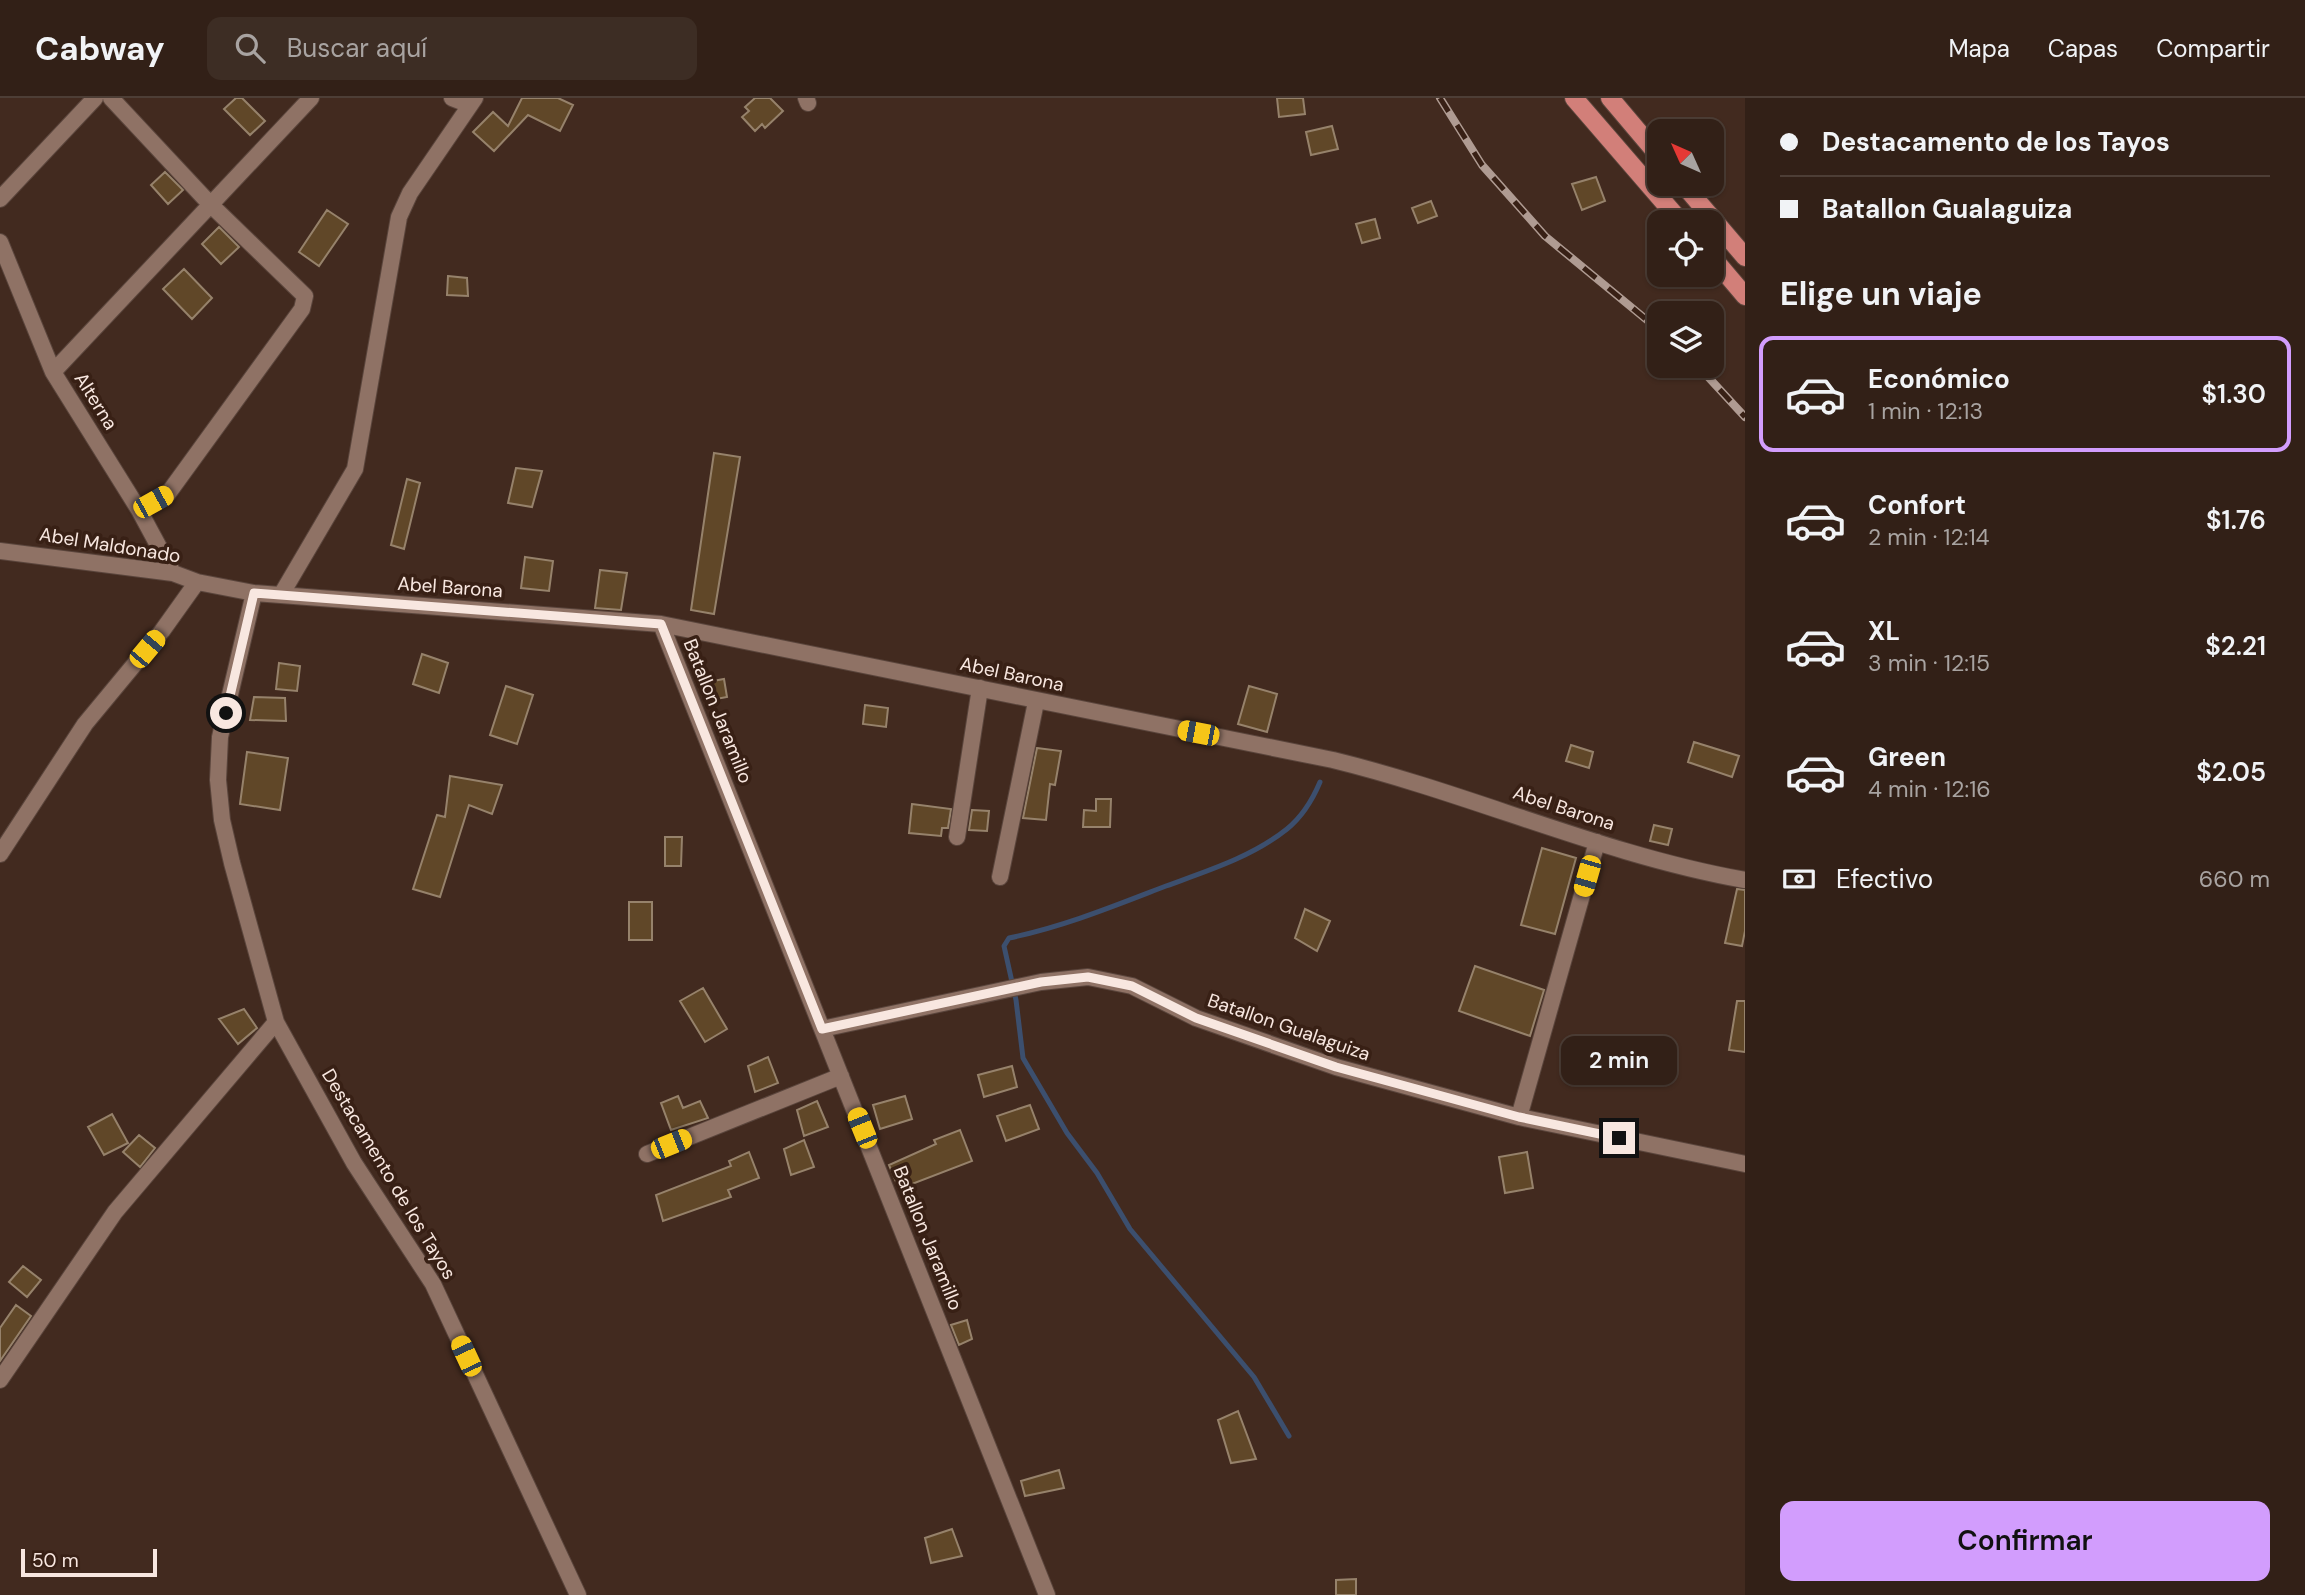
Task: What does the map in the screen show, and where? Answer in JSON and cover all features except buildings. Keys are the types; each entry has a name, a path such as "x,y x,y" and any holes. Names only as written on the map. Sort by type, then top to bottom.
{"main road":[{"path":"1574,98 1671,210"},
{"path":"1610,98 1647,142"},
{"path":"1693,196 1745,257"},
{"path":"1724,271 1745,296"}],"street":[{"path":"0,199 95,98"},
{"path":"111,98 210,204 305,296 302,309 167,495 139,510"},
{"path":"53,372 311,98"},
{"path":"281,595 355,469 399,217 410,193 472,102 452,98"},
{"name":"Alterna","path":"0,242 53,372 139,510 173,573"},
{"name":"Abel Maldonado","path":"0,551 173,573 197,582 254,593"},
{"path":"0,854 85,724 162,631 197,582"},
{"name":"Abel Barona","path":"254,593 661,624 1360,767 1439,789 1597,842 1745,880"},
{"name":"Destacamento de los Tayos","path":"254,593 220,737 218,780 222,820 232,863 276,1022 354,1163 433,1284 578,1595"},
{"name":"Batallon Jaramillo","path":"661,624 1047,1595"},
{"path":"957,837 980,688"},
{"path":"1000,877 1035,702"},
{"path":"1519,1117 1597,842"},
{"name":"Batallon Gualaguiza","path":"822,1029 1041,982 1088,977 1132,986 1196,1018 1336,1067 1519,1117 1745,1164"},
{"path":"0,1380 116,1212 276,1022"},
{"path":"647,1154 841,1076"}],"waterway":[{"path":"1289,1436 1254,1377 1130,1229 1097,1173 1067,1133 1023,1058 1016,1000 1004,946 1009,938 1088,915 1213,869 1259,848 1298,819 1320,782"}],"railway":[{"path":"1440,98 1482,165 1545,236 1647,320"},
{"path":"1709,378 1745,417"}],"route":[{"path":"226,713 254,593 661,624 822,1029 1041,982 1088,977 1132,986 1196,1018 1336,1067 1519,1117 1619,1138"}]}
